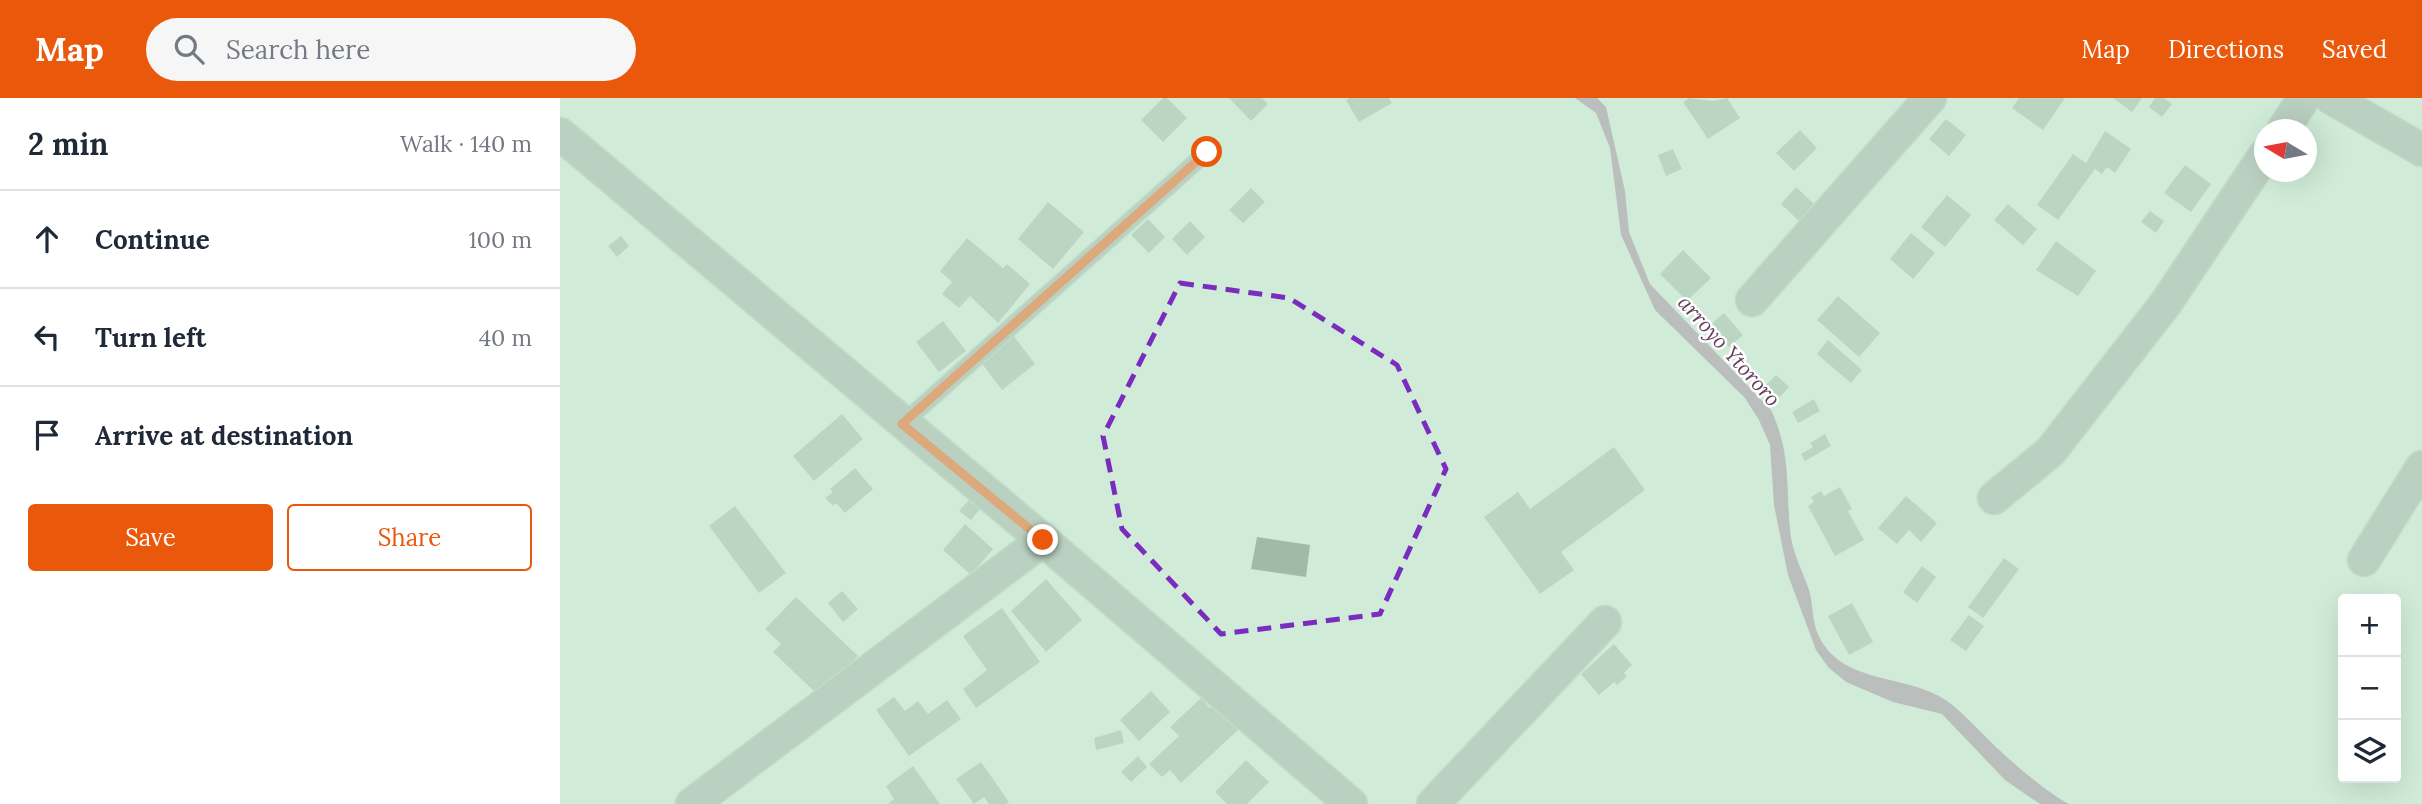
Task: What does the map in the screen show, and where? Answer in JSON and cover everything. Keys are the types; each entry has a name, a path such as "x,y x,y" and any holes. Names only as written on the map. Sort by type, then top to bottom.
{"street":[{"path":"1752,300 1930,98"},
{"path":"2290,119 2304,98"},
{"path":"2331,98 2422,150"},
{"path":"560,134 1043,540 1351,804"},
{"path":"1994,498 2050,452 2166,303 2254,171"},
{"path":"2364,560 2422,467"},
{"path":"692,804 1043,540"},
{"path":"1433,804 1605,622"}],"lane":[{"path":"902,424 1207,152"}],"highlighted area":[{"path":"1180,283 1289,298 1397,365 1446,469 1380,614 1221,634 1122,529 1103,436"}],"shaded area":[{"path":"1575,98 1597,98 1606,107 1625,191 1629,232 1650,284 1771,410 1785,455 1793,546 1809,590 1817,632 1827,648 1839,660 1854,669 1939,696 2024,772 2069,804 2040,804 2005,780 1942,714 1893,702 1846,682 1828,667 1816,650 1788,575 1774,505 1770,445 1745,398 1655,310 1621,235 1610,148 1596,113"}],"building":[{"path":"1163,98 1167,98 1187,118 1163,142 1141,120"},
{"path":"1229,98 1262,98 1268,104 1251,121"},
{"path":"1389,98 1392,103 1359,122 1346,100"},
{"path":"1689,98 1713,101 1727,98 1740,118 1708,139 1683,102"},
{"path":"2019,98 2065,98 2043,130 2012,108"},
{"path":"2113,98 2142,98 2132,112"},
{"path":"2155,98 2164,98 2172,104 2162,117 2149,107"},
{"path":"1946,119 1966,135 1949,156 1929,139"},
{"path":"1800,130 1817,148 1794,171 1776,153"},
{"path":"2105,131 2131,149 2115,173 2107,167 2102,174 2095,169 2058,220 2037,205 2073,154 2086,163"},
{"path":"1673,149 1682,169 1666,176 1658,155"},
{"path":"2185,165 2211,184 2191,212 2164,193"},
{"path":"1796,187 1814,204 1799,221 1781,204"},
{"path":"1251,188 1265,202 1243,223 1229,210"},
{"path":"1947,195 1971,215 1945,247 1921,227"},
{"path":"1048,202 1084,232 1053,269 1018,239"},
{"path":"2008,204 2037,229 2023,245 1994,220"},
{"path":"2150,211 2164,221 2156,233 2141,222"},
{"path":"1148,219 1165,237 1149,253 1131,235"},
{"path":"1190,221 1205,237 1187,255 1172,239"},
{"path":"1911,233 1935,253 1913,279 1890,259"},
{"path":"621,236 629,246 617,257 608,246"},
{"path":"967,238 1003,268 1007,264 1030,284 998,323 970,296 959,308 942,294 952,282 940,271"},
{"path":"2056,241 2096,271 2078,296 2036,270"},
{"path":"1683,250 1711,278 1687,301 1660,274"},
{"path":"1838,296 1880,333 1859,357 1817,320"},
{"path":"1724,313 1743,335 1729,347 1710,325"},
{"path":"943,321 966,351 939,372 916,342"},
{"path":"1013,335 1035,364 1002,390 980,361"},
{"path":"1828,340 1862,370 1851,383 1817,354"},
{"path":"1776,375 1789,387 1778,399 1765,386"},
{"path":"1814,399 1820,411 1798,423 1792,412"},
{"path":"842,414 863,439 814,481 793,456"},
{"path":"1825,434 1831,446 1805,461 1801,454 1813,447 1810,443"},
{"path":"1614,447 1645,490 1561,552 1574,570 1540,594 1484,517 1518,492 1530,509"},
{"path":"855,468 873,489 845,513 836,503 833,506 825,498 833,492 830,489"},
{"path":"1840,487 1852,509 1848,511 1864,540 1835,556 1808,506 1814,502 1811,497 1821,491 1824,496"},
{"path":"1906,496 1937,523 1921,542 1909,530 1897,544 1878,528"},
{"path":"969,500 980,509 971,520 959,511"},
{"path":"735,506 786,573 759,593 709,526"},
{"path":"965,524 993,549 971,575 943,550"},
{"path":"1257,537 1310,545 1306,577 1251,569"},
{"path":"2004,558 2019,569 1983,618 1968,607"},
{"path":"1922,566 1936,577 1917,603 1903,592"},
{"path":"1046,579 1082,620 1046,652 1011,611"},
{"path":"842,591 858,609 843,622 828,603"},
{"path":"796,597 858,656 820,697 773,652 781,644 765,629"},
{"path":"1852,603 1873,642 1849,655 1828,616"},
{"path":"1002,608 1040,662 976,708 963,689 987,670 963,636"},
{"path":"1969,615 1984,626 1966,651 1950,640"},
{"path":"1614,644 1632,665 1624,673 1627,676 1617,685 1614,682 1599,695 1581,674"},
{"path":"1151,691 1170,712 1139,741 1120,720"},
{"path":"894,697 905,711 918,701 928,714 947,700 961,719 909,756 876,710"},
{"path":"1201,698 1210,708 1214,704 1238,730 1181,783 1170,770 1162,777 1149,764 1179,736 1170,727"},
{"path":"1121,730 1124,743 1096,750 1094,738"},
{"path":"1138,756 1147,767 1131,782 1121,772"},
{"path":"1246,760 1269,782 1247,804 1227,804 1215,792"},
{"path":"981,762 1009,802 1006,804 989,804 984,797 974,804 956,779"},
{"path":"913,766 940,804 888,804 894,799 886,786"}],"route":[{"path":"1043,540 902,424 1207,152"}],"water label":[{"name":"arroyo Ytororo","path":"1729,351"}]}
